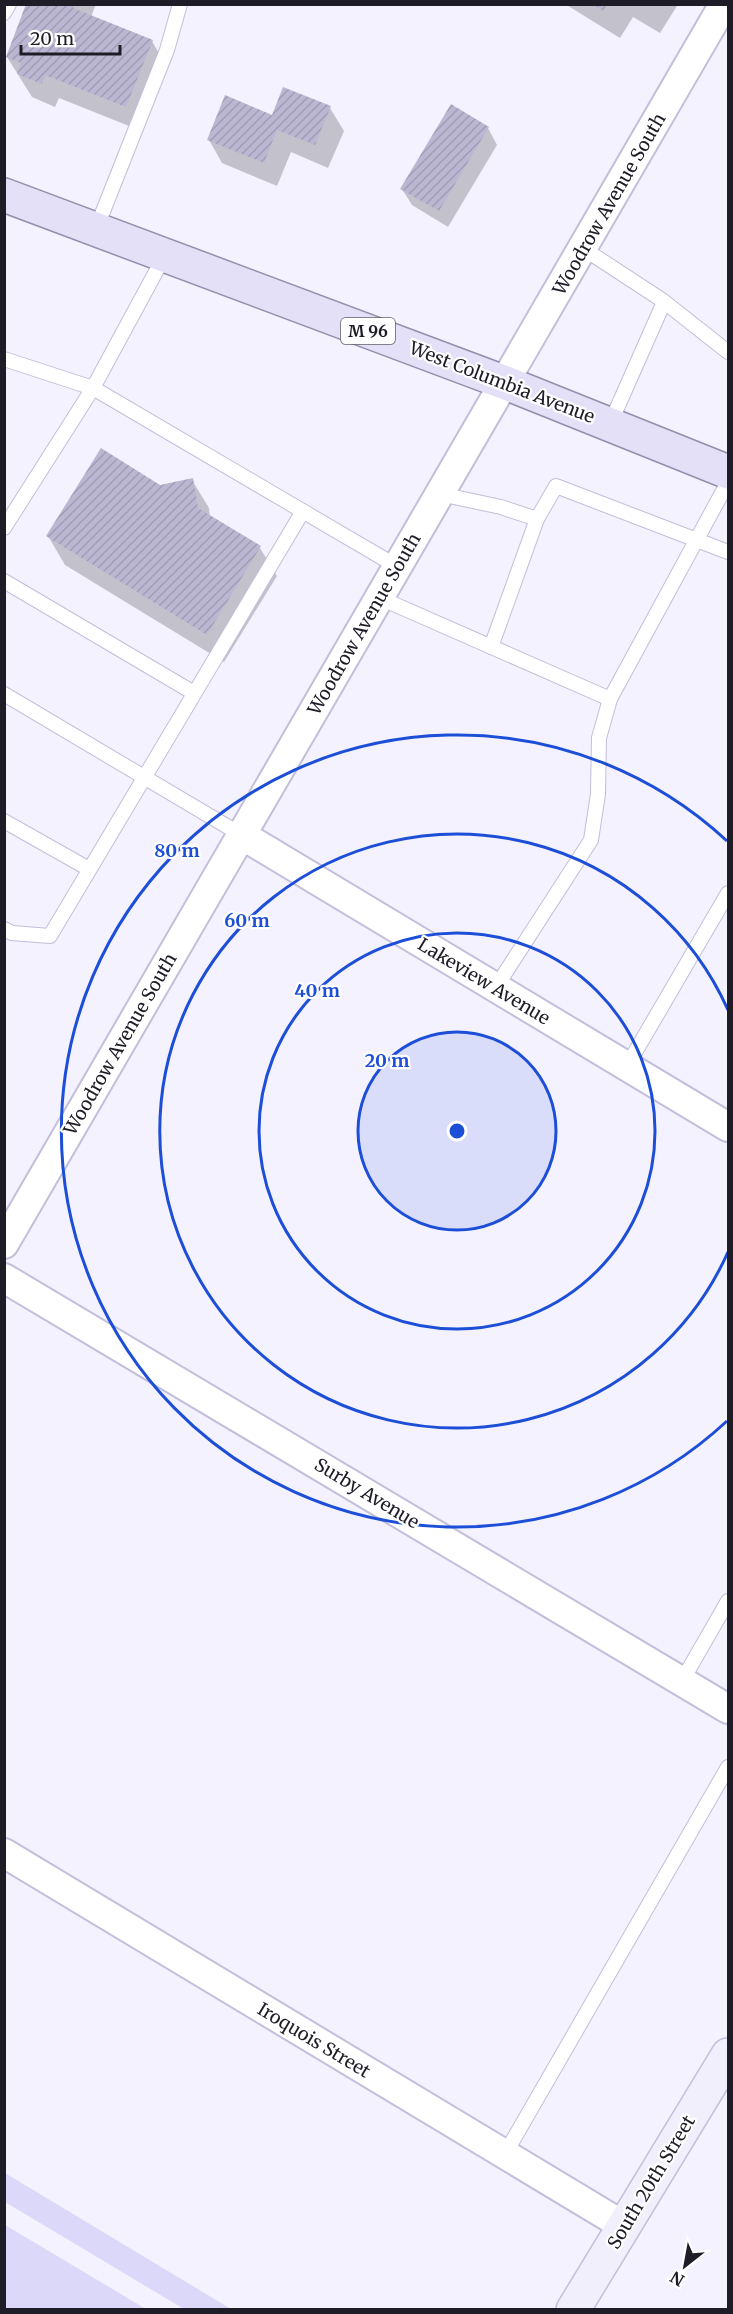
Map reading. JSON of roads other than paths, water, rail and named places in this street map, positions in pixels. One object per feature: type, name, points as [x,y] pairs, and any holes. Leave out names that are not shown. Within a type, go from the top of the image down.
[{"type":"main road","name":"West Columbia Avenue","points":[[4,195],[507,382],[729,472]]},
{"type":"main road","name":"South 20th Street","points":[[573,2310],[729,2055]]},
{"type":"street","name":"Woodrow Avenue South","points":[[4,1244],[240,834],[507,382],[724,4]]},
{"type":"street","name":"Lakeview Avenue","points":[[240,834],[729,1127]]},
{"type":"street","name":"Surby Avenue","points":[[4,1278],[729,1709]]},
{"type":"street","name":"Iroquois Street","points":[[4,1853],[624,2226]]},
{"type":"lane","points":[[4,13],[9,4]]},
{"type":"lane","points":[[96,229],[167,50],[180,4]]},
{"type":"lane","points":[[584,249],[664,302],[729,352]]},
{"type":"lane","points":[[4,528],[93,388],[165,255]]},
{"type":"lane","points":[[610,424],[664,302]]},
{"type":"lane","points":[[4,359],[93,388],[398,567]]},
{"type":"lane","points":[[496,987],[591,840],[598,794],[599,738],[610,699],[729,482]]},
{"type":"lane","points":[[491,647],[537,519],[556,486],[729,552]]},
{"type":"lane","points":[[440,494],[501,507],[537,519]]},
{"type":"lane","points":[[4,929],[12,933],[50,936],[303,511]]},
{"type":"lane","points":[[4,581],[194,693]]},
{"type":"lane","points":[[380,598],[610,699]]},
{"type":"lane","points":[[4,694],[240,834]]},
{"type":"lane","points":[[4,820],[89,869]]},
{"type":"lane","points":[[627,1066],[729,893]]},
{"type":"lane","points":[[682,1681],[729,1601]]},
{"type":"lane","points":[[505,2154],[729,1767]]}]
